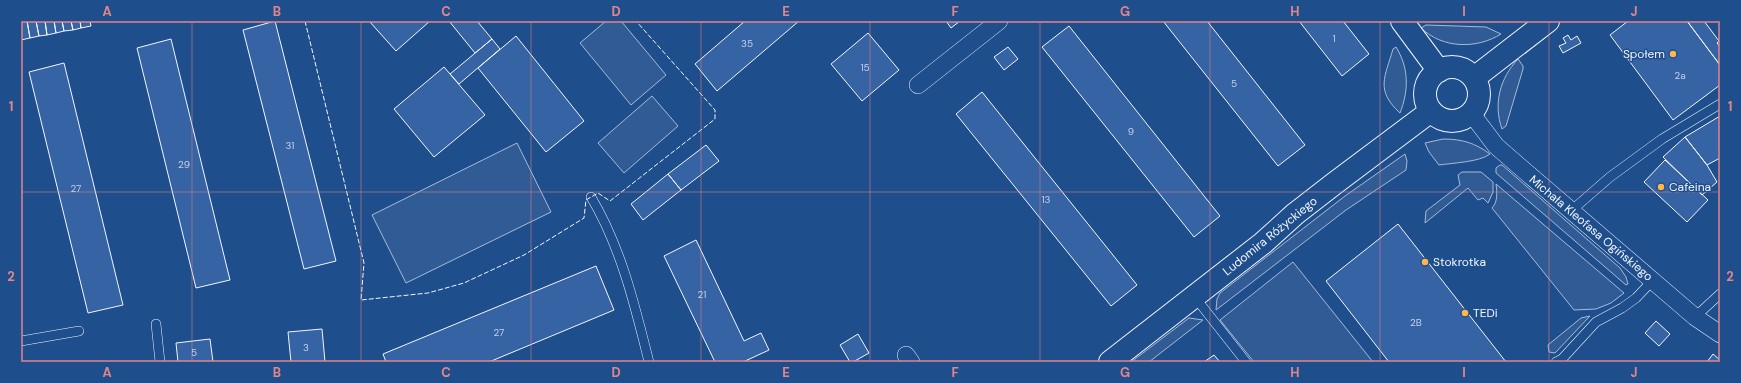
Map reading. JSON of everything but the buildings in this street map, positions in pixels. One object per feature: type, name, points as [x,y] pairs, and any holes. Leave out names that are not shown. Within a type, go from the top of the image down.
[{"type":"street","points":[[918,85],[999,21]]},
{"type":"street","points":[[1402,21],[1439,71]]},
{"type":"street","points":[[1474,78],[1548,21]]},
{"type":"street","points":[[1445,68],[1457,68],[1469,73],[1474,78],[1479,90],[1479,96],[1478,102],[1471,113],[1462,119],[1451,121],[1440,118],[1431,111],[1425,94],[1427,85],[1432,77],[1439,71],[1445,68]]},
{"type":"street","name":"Ludomira Różyckiego","points":[[1110,362],[1262,243],[1295,214],[1431,111]]},
{"type":"street","name":"Michała Kleofasa Ogińskiego","points":[[1471,113],[1496,146],[1695,317],[1720,334]]},
{"type":"lane","points":[[1571,212],[1610,177],[1662,139],[1720,104]]},
{"type":"lane","points":[[591,197],[602,216],[633,296],[648,362]]},
{"type":"lane","points":[[1556,362],[1562,359],[1596,322],[1622,308],[1636,298],[1653,280]]},
{"type":"lane","points":[[1695,317],[1720,294]]},
{"type":"lane","points":[[1194,296],[1246,362]]},
{"type":"lane","points":[[156,324],[160,362]]},
{"type":"lane","points":[[21,341],[79,331]]},
{"type":"shaded area","points":[[606,21],[621,21],[666,75],[631,105],[580,43]]},
{"type":"shaded area","points":[[1426,25],[1486,27],[1501,34],[1492,39],[1471,44],[1450,43],[1439,40],[1421,28]]},
{"type":"shaded area","points":[[1396,47],[1403,63],[1406,79],[1405,96],[1400,113],[1387,97],[1384,83],[1393,49]]},
{"type":"shaded area","points":[[1518,59],[1523,66],[1523,69],[1506,126],[1502,129],[1498,110],[1500,92],[1507,74]]},
{"type":"shaded area","points":[[652,96],[678,126],[624,173],[598,143]]},
{"type":"shaded area","points":[[1443,139],[1468,142],[1490,154],[1480,159],[1439,165],[1429,152],[1425,143]]},
{"type":"shaded area","points":[[517,143],[551,212],[406,283],[372,215]]},
{"type":"shaded area","points":[[1405,154],[1407,161],[1406,170],[1346,210],[1216,310],[1217,299],[1220,293],[1345,196]]},
{"type":"shaded area","points":[[1502,165],[1620,268],[1626,277],[1628,284],[1626,285],[1496,173],[1496,168]]},
{"type":"shaded area","points":[[1462,172],[1481,172],[1493,182],[1493,192],[1488,203],[1483,198],[1478,200],[1468,188],[1425,223],[1426,211],[1460,185],[1458,175]]},
{"type":"shaded area","points":[[1496,184],[1624,293],[1611,303],[1596,309],[1574,310],[1492,208],[1494,206],[1497,194]]},
{"type":"shaded area","points":[[1293,262],[1373,362],[1254,362],[1220,320]]},
{"type":"shaded area","points":[[1590,316],[1555,353],[1549,352],[1548,345],[1581,318]]},
{"type":"shaded area","points":[[1189,318],[1203,320],[1149,362],[1131,362]]},
{"type":"fence","points":[[305,21],[364,263],[361,300],[428,293],[464,283],[524,255],[584,218],[586,200],[598,193],[610,201],[715,119],[715,110],[636,21]]},
{"type":"place","name":"Społem","points":[[1673,54]]},
{"type":"place","name":"Cafeina","points":[[1661,187]]},
{"type":"place","name":"Stokrotka","points":[[1425,262]]},
{"type":"place","name":"TEDi","points":[[1465,313]]}]
